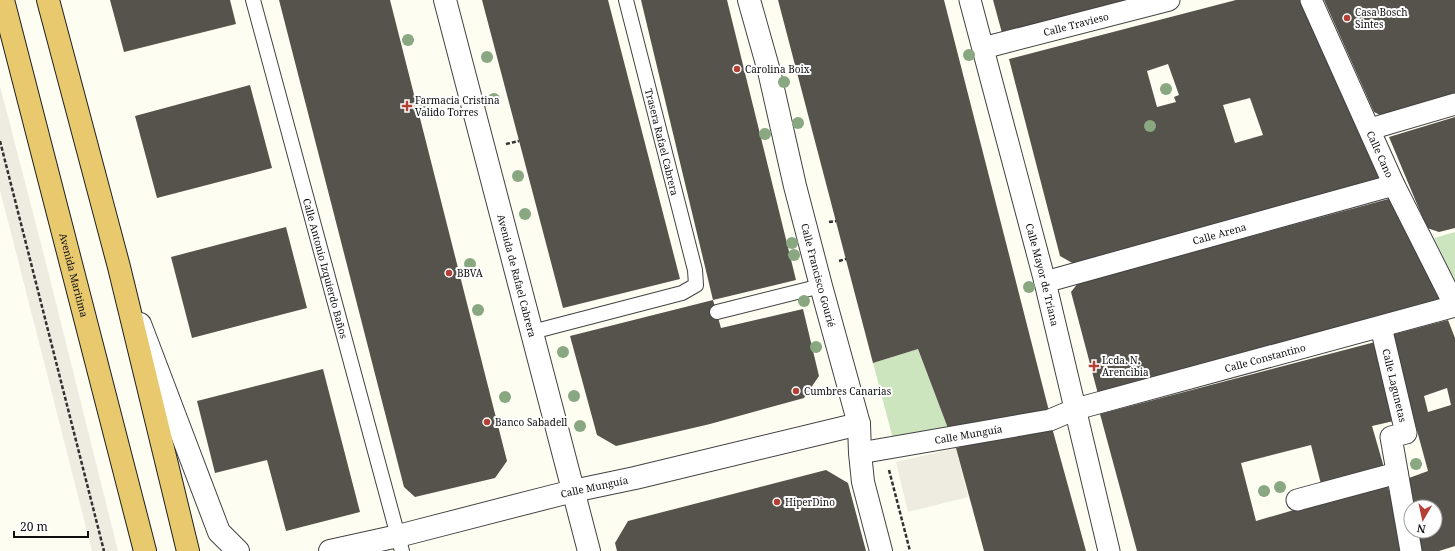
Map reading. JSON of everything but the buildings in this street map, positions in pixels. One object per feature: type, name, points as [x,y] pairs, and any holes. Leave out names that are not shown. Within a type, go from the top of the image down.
[{"type":"highway","name":"Avenida Maritima","points":[[3,0],[145,551]]},
{"type":"highway","points":[[48,0],[119,267],[188,551]]},
{"type":"street","name":"Avenida de Rafael Cabrera","points":[[445,0],[589,551]]},
{"type":"street","name":"Calle Francisco Gourié","points":[[749,0],[769,71],[795,186],[859,424],[860,453],[864,482],[881,551]]},
{"type":"street","name":"Calle Mayor de Triana","points":[[970,0],[1045,282],[1109,551]]},
{"type":"street","name":"Calle Travieso","points":[[983,48],[1169,0]]},
{"type":"street","name":"Calle Cano","points":[[1311,0],[1394,185],[1455,306]]},
{"type":"street","points":[[1370,129],[1455,104]]},
{"type":"street","name":"Calle Arena","points":[[1045,282],[1394,185]]},
{"type":"street","points":[[119,267],[222,542],[238,551]]},
{"type":"street","name":"Calle Constantino","points":[[1076,410],[1455,306]]},
{"type":"street","name":"Calle Lagunetas","points":[[1381,327],[1406,433],[1391,437],[1411,551]]},
{"type":"street","name":"Calle Munguía","points":[[860,453],[1050,420],[1076,410]]},
{"type":"street","name":"Calle Munguía","points":[[330,551],[400,544],[573,491],[635,478],[859,424]]},
{"type":"street","points":[[1297,500],[1397,473]]},
{"type":"lane","name":"Calle Antonio Izquierdo Baños","points":[[253,0],[400,544]]},
{"type":"lane","name":"Trasera Rafael Cabrera","points":[[532,332],[682,293],[696,285],[695,270],[626,0]]},
{"type":"lane","points":[[717,312],[821,286]]},
{"type":"path","points":[[0,142],[104,551]]},
{"type":"path","points":[[889,469],[910,551]]},
{"type":"green space","points":[[1455,232],[1455,282],[1434,238]]},
{"type":"green space","points":[[918,349],[949,431],[893,439],[873,363]]},
{"type":"shaded area","points":[[0,86],[118,551],[92,551],[0,190]]},
{"type":"shaded area","points":[[956,448],[968,497],[908,512],[896,462]]},
{"type":"place","name":"Casa Bosch Sintes","points":[[1347,18]]},
{"type":"place","name":"Carolina Boix","points":[[737,69]]},
{"type":"place","name":"Farmacia Cristina Valido Torres","points":[[407,106]]},
{"type":"place","name":"BBVA","points":[[449,273]]},
{"type":"place","name":"Lcda. N. Arencibia","points":[[1094,366]]},
{"type":"place","name":"Cumbres Canarias","points":[[796,391]]},
{"type":"place","name":"Banco Sabadell","points":[[487,422]]},
{"type":"place","name":"HiperDino","points":[[777,502]]}]
